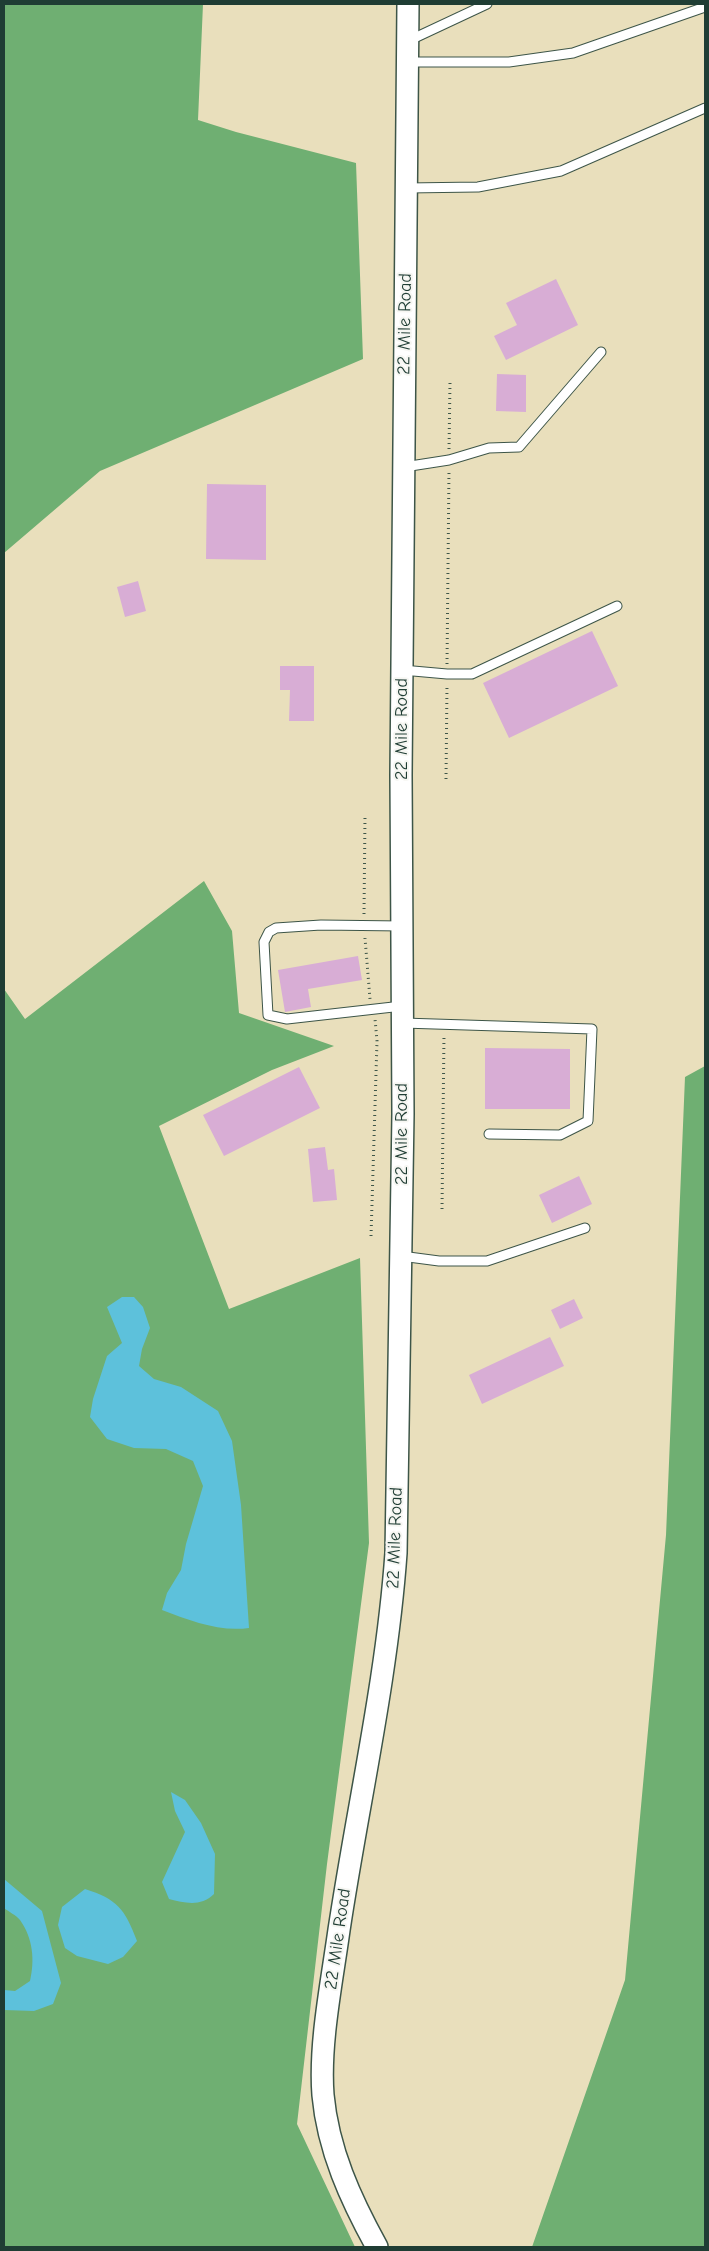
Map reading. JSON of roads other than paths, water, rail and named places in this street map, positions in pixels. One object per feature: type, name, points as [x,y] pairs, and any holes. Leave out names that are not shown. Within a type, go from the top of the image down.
[{"type":"street","name":"22 Mile Road","points":[[377,2247],[360,2216],[337,2162],[323,2095],[330,1990],[392,1618],[396,1543],[401,1256],[402,670],[408,4]]},
{"type":"lane","points":[[408,41],[487,4]]},
{"type":"lane","points":[[408,62],[509,62],[573,53],[705,7]]},
{"type":"lane","points":[[406,188],[478,187],[561,171],[705,108]]},
{"type":"lane","points":[[404,466],[449,460],[488,448],[519,447],[601,352]]},
{"type":"lane","points":[[402,670],[472,674],[617,606]]},
{"type":"lane","points":[[402,926],[276,928],[269,932],[264,942],[268,1015],[287,1019],[372,1010],[444,1025],[592,1030],[588,1121],[560,1135],[489,1134]]},
{"type":"lane","points":[[401,1256],[439,1261],[488,1261],[585,1228]]},
{"type":"water","points":[[122,1297],[134,1297],[143,1307],[150,1328],[142,1349],[139,1366],[154,1379],[181,1387],[218,1411],[232,1441],[241,1505],[249,1628],[216,1627],[194,1622],[162,1610],[167,1593],[181,1570],[186,1544],[203,1486],[193,1461],[166,1449],[134,1448],[107,1439],[90,1417],[93,1399],[107,1356],[122,1343],[107,1307]]},
{"type":"water","points":[[171,1792],[185,1800],[201,1823],[215,1854],[214,1894],[204,1901],[187,1903],[169,1899],[162,1882],[185,1832],[175,1811]]},
{"type":"water","points":[[4,1879],[42,1911],[61,1983],[53,2004],[34,2011],[4,2010],[4,1990],[15,1991],[30,1981],[32,1949],[28,1934],[18,1918],[4,1908]]},
{"type":"water","points":[[85,1889],[112,1901],[124,1913],[137,1941],[123,1957],[108,1964],[77,1956],[65,1948],[58,1925],[62,1907]]}]
